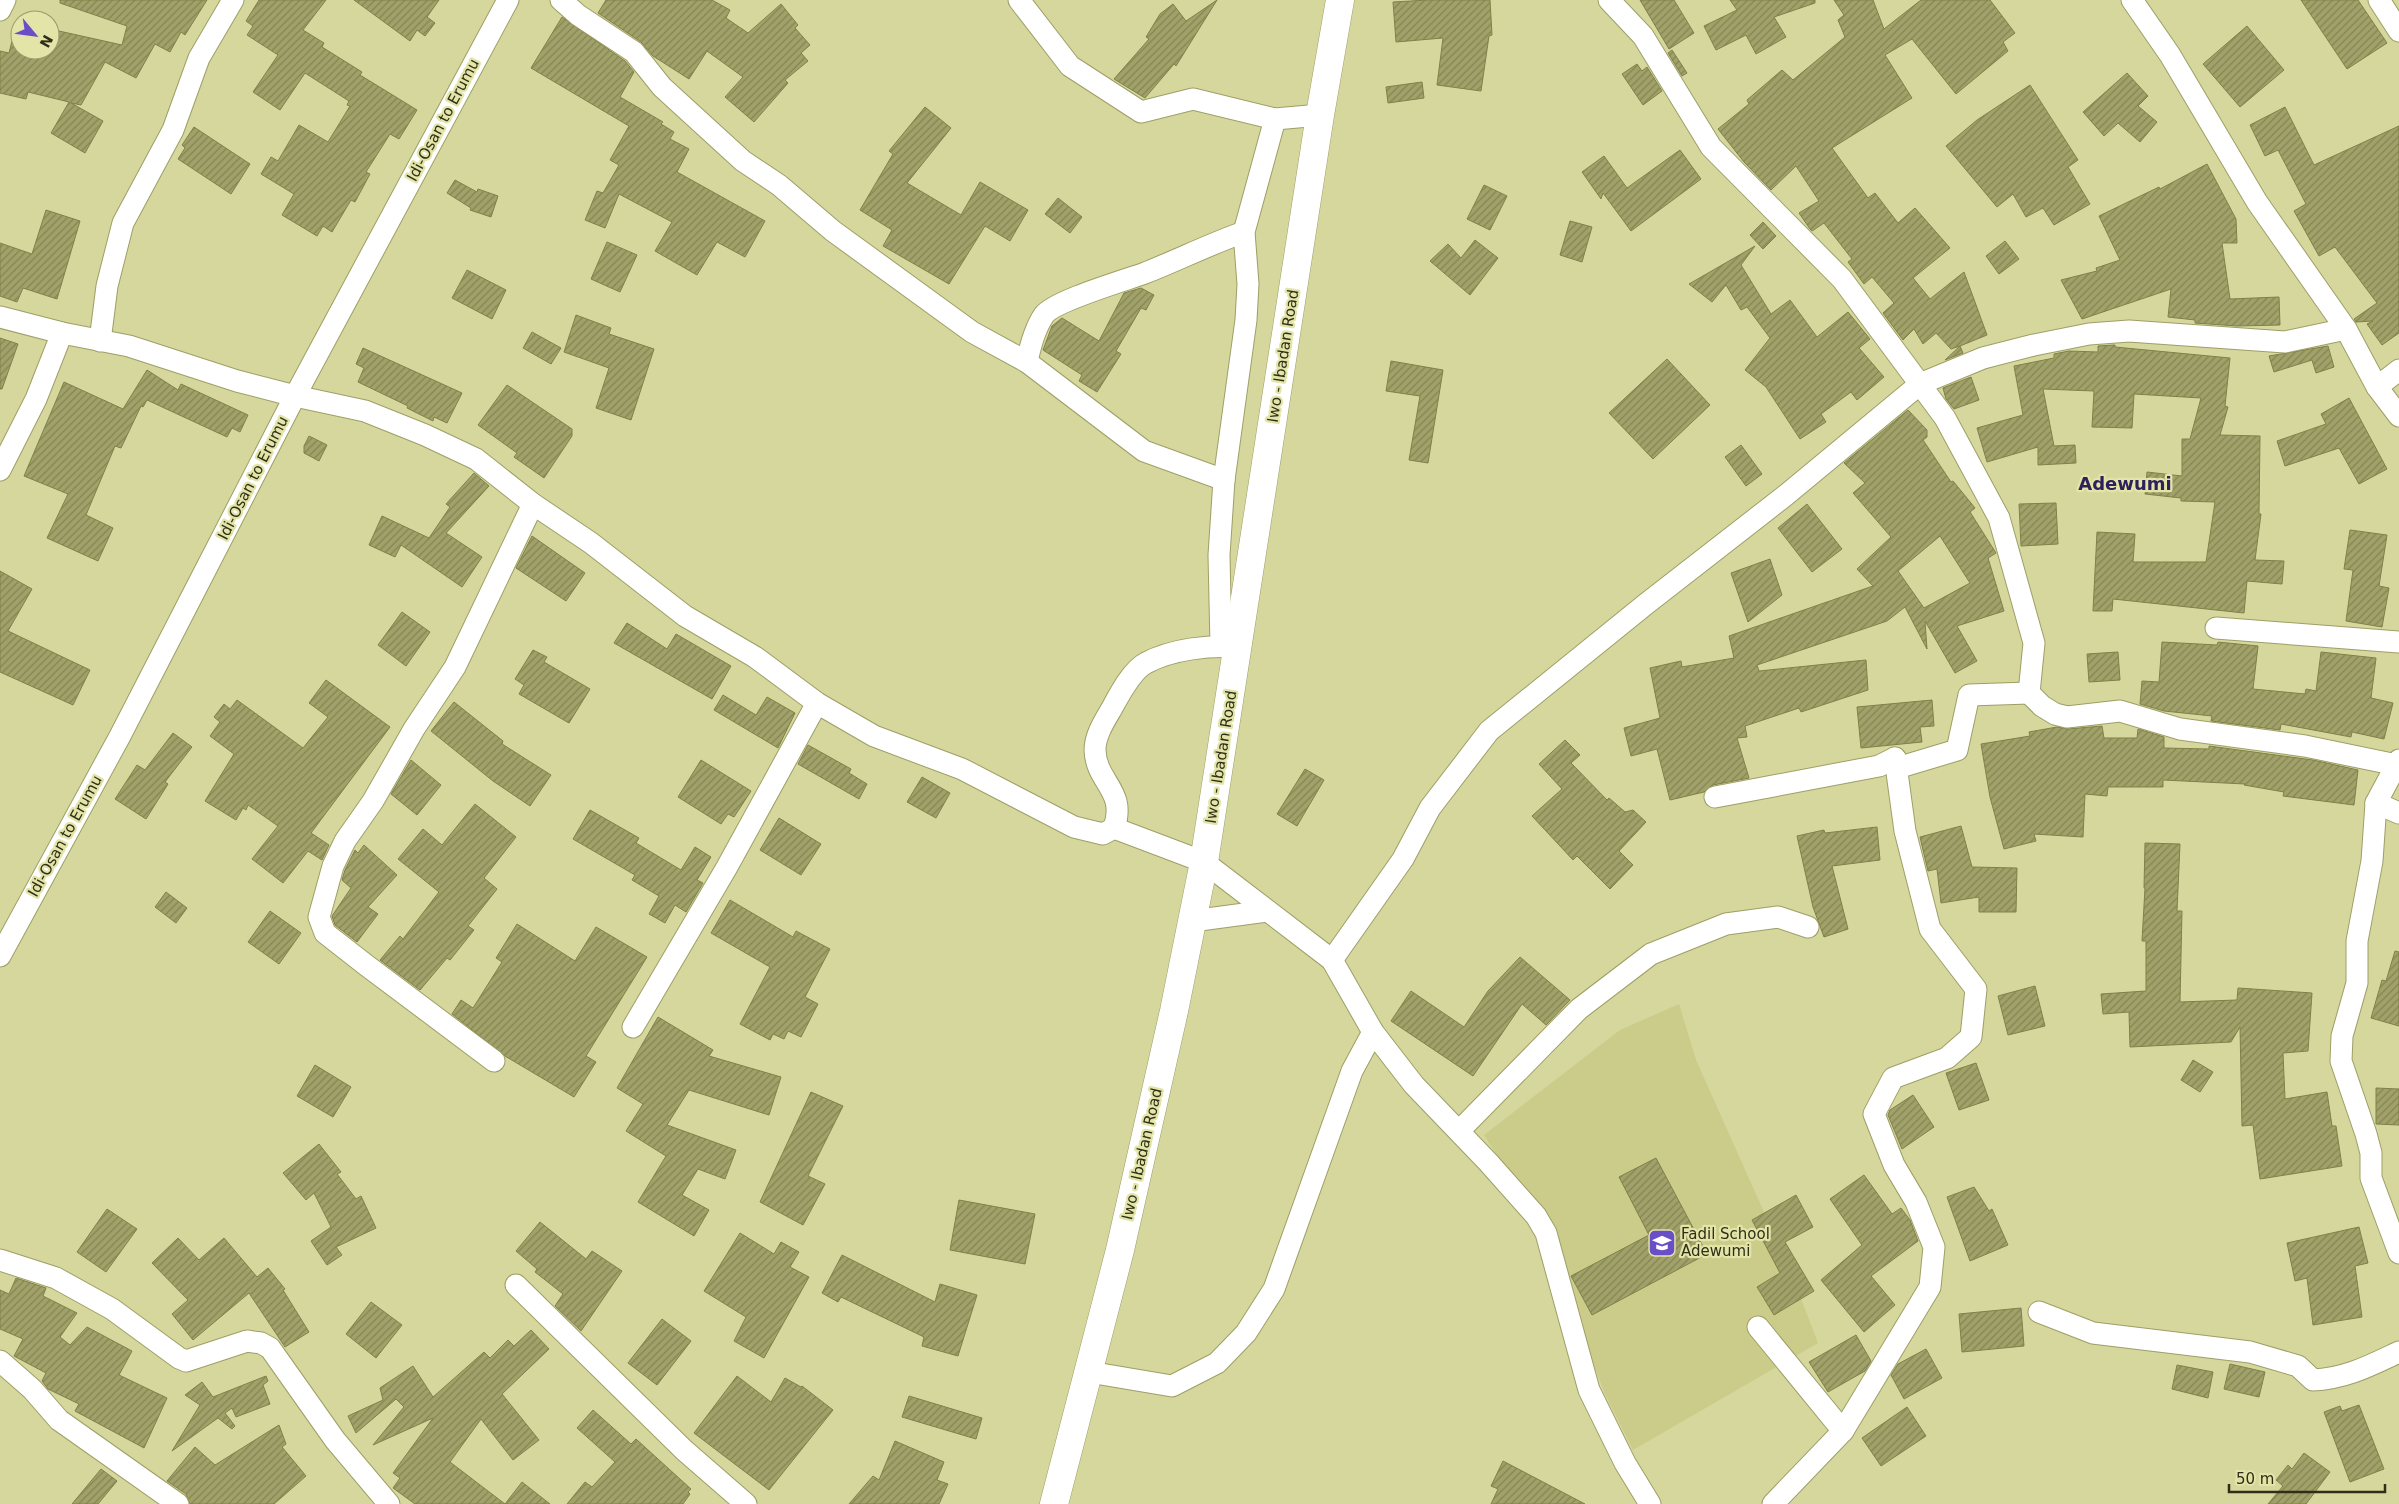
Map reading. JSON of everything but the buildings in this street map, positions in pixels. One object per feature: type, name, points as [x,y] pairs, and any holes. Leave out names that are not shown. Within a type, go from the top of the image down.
[{"type":"main road","name":"Iwo - Ibadan Road","points":[[1054,1504],[1090,1372],[1120,1250],[1204,862],[1230,647],[1340,0]]},
{"type":"street","points":[[0,10],[5,0]]},
{"type":"street","points":[[100,341],[107,286],[122,224],[173,130],[199,58],[233,0]]},
{"type":"street","name":"Idi-Osan to Erumu","points":[[0,956],[120,736],[295,396],[508,0]]},
{"type":"street","points":[[561,0],[578,15],[634,52],[662,87],[743,161],[779,186],[833,231],[972,332],[1027,362],[1144,451],[1224,480]]},
{"type":"street","points":[[1019,0],[1070,66],[1141,112],[1193,99],[1275,119],[1320,115]]},
{"type":"street","points":[[1610,0],[1643,36],[1711,147],[1842,279],[1945,418],[1999,518],[2034,643],[2029,693]]},
{"type":"street","points":[[2132,0],[2170,55],[2257,202],[2346,329],[2377,387],[2399,416]]},
{"type":"street","points":[[2379,0],[2399,31]]},
{"type":"street","points":[[0,317],[62,333],[130,346],[237,381],[295,396],[365,410],[425,435],[476,459],[533,504],[591,543],[686,616],[755,657],[817,703],[874,736],[962,769],[1074,827],[1103,834],[1114,828],[1118,815],[1118,801],[1098,766],[1095,749],[1101,728],[1124,687],[1144,663],[1180,652],[1230,647],[1218,555],[1224,480],[1246,320],[1248,284],[1244,232],[1275,119]]},
{"type":"street","points":[[1027,362],[1030,349],[1045,314],[1074,298],[1146,272],[1204,246],[1244,232]]},
{"type":"street","points":[[1332,960],[1403,859],[1430,808],[1488,731],[1786,495],[1920,384],[1983,358],[2034,344],[2089,334],[2129,331],[2285,342],[2346,329]]},
{"type":"street","points":[[0,470],[36,399],[62,333]]},
{"type":"street","points":[[2377,387],[2399,370]]},
{"type":"street","points":[[494,1061],[359,960],[325,932],[319,918],[333,866],[345,841],[372,801],[414,729],[454,667],[533,504]]},
{"type":"street","points":[[2216,628],[2399,642]]},
{"type":"street","points":[[1895,758],[1897,768],[1958,750],[1969,695],[2029,693],[2042,706],[2055,714],[2067,717],[2120,710],[2150,722],[2180,729],[2305,746],[2398,762],[2376,803],[2372,861],[2357,941],[2357,983],[2342,1036],[2341,1061],[2371,1153],[2371,1178],[2399,1253]]},
{"type":"street","points":[[633,1027],[727,868],[817,703]]},
{"type":"street","points":[[1715,797],[1879,766],[1895,758]]},
{"type":"street","points":[[1773,1504],[1843,1431],[1930,1287],[1934,1248],[1916,1202],[1894,1165],[1874,1114],[1893,1078],[1947,1058],[1971,1037],[1976,989],[1930,929],[1905,832],[1895,758]]},
{"type":"street","points":[[2376,803],[2399,813]]},
{"type":"street","points":[[1114,828],[1204,862],[1332,960],[1373,1032],[1414,1085],[1459,1131],[1536,1216],[1546,1233],[1589,1390],[1625,1463],[1650,1504]]},
{"type":"street","points":[[1192,921],[1267,911]]},
{"type":"street","points":[[1459,1131],[1579,1009],[1651,954],[1726,924],[1778,917],[1808,927]]},
{"type":"street","points":[[1090,1372],[1172,1386],[1217,1363],[1246,1333],[1274,1290],[1352,1071],[1373,1032]]},
{"type":"street","points":[[0,1260],[64,1283],[112,1310],[179,1358],[186,1360],[247,1341],[261,1343],[270,1348],[334,1440],[389,1504]]},
{"type":"street","points":[[516,1285],[684,1450],[746,1504]]},
{"type":"street","points":[[2039,1312],[2093,1333],[2250,1352],[2298,1366],[2313,1380],[2333,1380],[2366,1368],[2399,1352]]},
{"type":"street","points":[[1758,1327],[1843,1431]]},
{"type":"street","points":[[0,1361],[32,1389],[59,1420],[173,1502]]},
{"type":"shaded area","name":"Fadil School Adewumi","points":[[1679,1004],[1696,1060],[1790,1270],[1818,1343],[1633,1450],[1605,1394],[1536,1216],[1484,1135],[1620,1030]]},
{"type":"place","name":"Fadil School Adewumi","points":[[1662,1243]]},
{"type":"district","name":"Adewumi","points":[[2125,484]]}]
